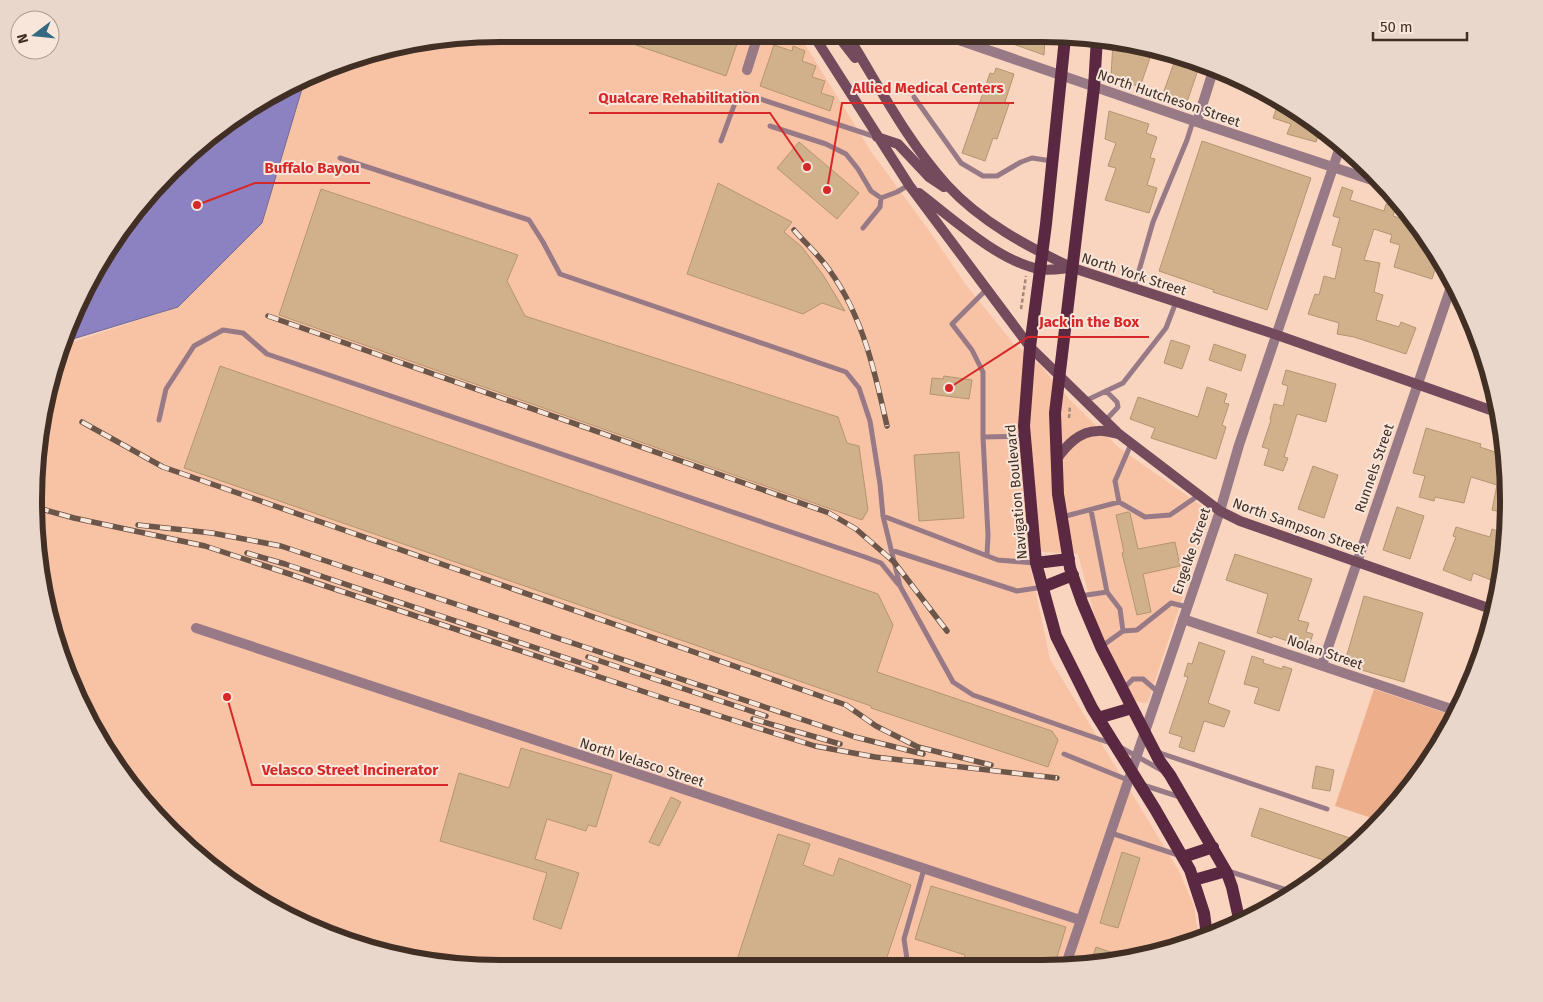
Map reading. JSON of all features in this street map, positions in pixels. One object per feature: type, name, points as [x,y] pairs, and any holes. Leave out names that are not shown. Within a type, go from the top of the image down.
[{"type":"main road","points":[[818,43],[909,185],[1030,347]]},
{"type":"main road","points":[[844,43],[876,81]]},
{"type":"main road","name":"North York Street","points":[[852,43],[919,151],[948,186],[987,220],[1042,254],[1073,268],[1491,409]]},
{"type":"main road","name":"Navigation Boulevard","points":[[1065,43],[1030,347],[1024,426],[1036,563],[1056,636],[1098,718],[1133,778],[1183,856],[1194,880],[1204,914],[1206,929]]},
{"type":"main road","points":[[1097,45],[1094,87],[1055,413],[1058,494],[1073,575],[1101,647],[1155,752],[1226,870],[1238,915]]},
{"type":"main road","points":[[877,137],[898,144],[929,177],[964,200]]},
{"type":"main road","points":[[909,185],[964,229],[988,245],[1021,262],[1040,269],[1073,268]]},
{"type":"main road","name":"North Sampson Street","points":[[1030,347],[1119,434],[1220,511],[1240,521],[1488,608]]},
{"type":"main road","points":[[1056,460],[1071,442],[1082,435],[1098,431],[1119,434]]},
{"type":"main road","points":[[1036,563],[1069,559]]},
{"type":"main road","points":[[1043,587],[1073,575]]},
{"type":"main road","points":[[1098,718],[1132,708]]},
{"type":"main road","points":[[1183,856],[1213,847]]},
{"type":"main road","points":[[1194,880],[1226,870]]},
{"type":"street","points":[[747,70],[756,43]]},
{"type":"street","name":"North Hutcheson Street","points":[[967,43],[1367,178]]},
{"type":"street","points":[[1195,121],[1212,75]]},
{"type":"street","name":"Engelke Street","points":[[1068,959],[1110,833],[1133,778],[1136,756],[1220,511],[1239,445],[1338,151]]},
{"type":"street","name":"Runnels Street","points":[[1322,665],[1449,290]]},
{"type":"street","name":"Nolan Street","points":[[1183,619],[1450,709]]},
{"type":"street","name":"North Velasco Street","points":[[196,628],[1080,920]]},
{"type":"lane","points":[[721,141],[739,92],[877,137]]},
{"type":"lane","points":[[914,97],[961,163],[983,176],[997,176],[1032,158],[1052,162]]},
{"type":"lane","points":[[1134,288],[1153,222],[1195,121]]},
{"type":"lane","points":[[770,126],[826,144],[846,154],[858,169],[871,191],[881,198]]},
{"type":"lane","points":[[340,158],[529,220],[560,274],[846,372],[859,388],[870,421],[883,516],[900,586]]},
{"type":"lane","points":[[881,198],[909,185]]},
{"type":"lane","points":[[863,228],[880,207],[881,198]]},
{"type":"lane","points":[[986,555],[988,535],[983,437],[983,372],[972,350],[952,324],[987,289]]},
{"type":"lane","points":[[1084,401],[1123,383],[1166,328],[1176,302]]},
{"type":"lane","points":[[159,420],[166,389],[194,346],[223,330],[243,333],[267,354],[882,563],[900,586],[953,682],[973,696],[1114,744],[1170,775]]},
{"type":"lane","points":[[1104,421],[1118,407],[1117,402],[1106,391]]},
{"type":"lane","points":[[983,437],[1024,436]]},
{"type":"lane","points":[[1119,502],[1115,481],[1131,444]]},
{"type":"lane","points":[[1062,518],[1119,502],[1145,517],[1170,515],[1199,495]]},
{"type":"lane","points":[[1091,510],[1107,592],[1120,609],[1123,631]]},
{"type":"lane","points":[[883,516],[998,560],[1036,563]]},
{"type":"lane","points":[[891,550],[1017,591],[1043,587]]},
{"type":"lane","points":[[1080,596],[1107,592]]},
{"type":"lane","points":[[1101,647],[1123,631],[1137,630],[1172,603],[1187,607]]},
{"type":"lane","points":[[1123,689],[1133,679],[1143,679],[1158,692]]},
{"type":"lane","points":[[1155,752],[1328,809]]},
{"type":"lane","points":[[1064,754],[1184,798]]},
{"type":"lane","points":[[1110,833],[1183,856]]},
{"type":"lane","points":[[907,959],[904,939],[924,869]]},
{"type":"lane","points":[[1226,870],[1285,889]]},
{"type":"path","points":[[1021,309],[1024,280],[1027,273]]},
{"type":"shaded area","points":[[471,43],[804,43],[870,150],[966,285],[1014,344],[1040,365],[1069,399],[1118,447],[1206,509],[1208,521],[1148,702],[1142,703],[1134,700],[1115,664],[1096,621],[1078,554],[1027,551],[1050,659],[1179,871],[1194,906],[1198,932],[1161,944],[1131,951],[1072,959],[471,959],[441,956],[382,944],[326,925],[272,898],[222,865],[177,825],[137,780],[104,730],[77,676],[58,620],[46,561],[42,501],[43,471],[51,412],[58,382],[71,343],[178,307],[262,223],[302,88],[354,67],[412,51]]},
{"type":"shaded area","points":[[302,88],[262,223],[178,307],[72,339],[90,298],[104,272],[137,222],[156,199],[199,156],[222,137],[272,104]]},
{"type":"shaded area","points":[[1374,689],[1448,714],[1423,756],[1406,780],[1372,818],[1335,806]]},
{"type":"building","points":[[630,43],[737,43],[726,76]]},
{"type":"building","points":[[1010,43],[1045,43],[1044,55]]},
{"type":"building","points":[[774,45],[792,51],[793,46],[805,51],[802,61],[816,66],[812,77],[825,81],[821,93],[834,97],[830,111],[760,86]]},
{"type":"building","points":[[1113,48],[1151,56],[1140,87],[1111,77]]},
{"type":"building","points":[[1174,62],[1198,70],[1187,102],[1163,94]]},
{"type":"building","points":[[996,68],[1014,74],[1005,102],[1009,104],[997,139],[993,138],[985,161],[962,153],[990,73],[994,74]]},
{"type":"building","points":[[1277,108],[1318,135],[1316,142],[1287,134],[1291,124],[1273,118]]},
{"type":"building","points":[[1109,111],[1149,124],[1146,133],[1157,137],[1150,158],[1155,159],[1147,185],[1157,188],[1149,213],[1105,200],[1116,168],[1108,166],[1116,143],[1105,139]]},
{"type":"building","points":[[1202,141],[1311,178],[1267,310],[1159,271]]},
{"type":"building","points":[[799,142],[859,193],[837,219],[777,168]]},
{"type":"building","points":[[718,183],[792,222],[784,232],[802,247],[823,275],[845,311],[822,303],[803,314],[687,274]]},
{"type":"building","points":[[1342,187],[1353,191],[1350,200],[1384,211],[1386,204],[1393,206],[1395,209],[1393,216],[1404,219],[1436,267],[1432,279],[1394,267],[1400,245],[1390,242],[1392,235],[1374,229],[1364,260],[1380,263],[1374,292],[1383,295],[1376,320],[1399,327],[1401,322],[1416,328],[1406,354],[1354,337],[1337,334],[1339,323],[1308,314],[1315,294],[1319,295],[1324,276],[1335,279],[1342,248],[1332,245],[1340,218],[1333,216]]},
{"type":"building","points":[[321,189],[518,255],[507,281],[525,316],[838,417],[847,443],[859,446],[868,510],[862,520],[279,315]]},
{"type":"building","points":[[1171,340],[1190,346],[1182,369],[1164,363]]},
{"type":"building","points":[[1214,344],[1246,355],[1241,371],[1209,360]]},
{"type":"building","points":[[220,366],[878,594],[893,625],[877,672],[1052,731],[1058,740],[1048,767],[871,708],[871,706],[184,468]]},
{"type":"building","points":[[1286,370],[1336,384],[1326,422],[1297,414],[1284,457],[1288,458],[1283,471],[1264,465],[1269,449],[1262,447],[1274,404],[1283,406],[1288,386],[1282,384]]},
{"type":"building","points":[[944,376],[972,380],[969,399],[930,394],[932,378],[943,379]]},
{"type":"building","points":[[1207,387],[1227,394],[1224,403],[1229,404],[1222,425],[1226,427],[1216,459],[1151,438],[1155,428],[1130,419],[1138,397],[1198,417]]},
{"type":"building","points":[[1426,428],[1481,444],[1480,447],[1498,453],[1500,512],[1492,510],[1497,485],[1471,477],[1464,503],[1435,497],[1434,501],[1419,497],[1425,476],[1413,473]]},
{"type":"building","points":[[959,452],[964,518],[919,521],[914,455]]},
{"type":"building","points":[[1313,466],[1338,475],[1324,518],[1298,509]]},
{"type":"building","points":[[1397,507],[1424,516],[1410,559],[1383,550]]},
{"type":"building","points":[[1130,513],[1138,549],[1175,542],[1180,566],[1143,574],[1151,612],[1137,615],[1122,553],[1124,552],[1116,515]]},
{"type":"building","points":[[1456,527],[1490,537],[1492,529],[1500,532],[1494,581],[1473,573],[1471,581],[1443,570],[1456,537],[1453,536]]},
{"type":"building","points":[[1235,554],[1312,579],[1298,620],[1309,623],[1306,632],[1313,634],[1308,648],[1273,636],[1272,638],[1257,633],[1268,594],[1226,580]]},
{"type":"building","points":[[1364,596],[1423,613],[1404,682],[1344,665]]},
{"type":"building","points":[[1199,642],[1225,651],[1208,703],[1230,711],[1224,727],[1204,721],[1194,752],[1179,747],[1182,737],[1169,733],[1188,677],[1184,676],[1188,663],[1192,664]]},
{"type":"building","points":[[1252,656],[1264,660],[1263,663],[1282,669],[1283,666],[1292,669],[1279,711],[1254,703],[1259,688],[1244,684]]},
{"type":"building","points":[[521,748],[612,775],[596,827],[588,825],[586,831],[547,819],[535,859],[579,873],[561,929],[533,919],[547,873],[440,841],[459,773],[509,788]]},
{"type":"building","points":[[1316,766],[1334,770],[1330,791],[1312,788]]},
{"type":"building","points":[[671,797],[681,802],[659,846],[649,842]]},
{"type":"building","points":[[1260,808],[1352,839],[1326,861],[1251,836]]},
{"type":"building","points":[[778,834],[810,844],[803,865],[833,876],[839,858],[911,885],[886,959],[737,959]]},
{"type":"building","points":[[1122,852],[1140,858],[1118,928],[1100,923]]},
{"type":"building","points":[[931,886],[1066,927],[1056,959],[964,959],[965,955],[915,939]]},
{"type":"building","points":[[1096,947],[1115,954],[1102,956],[1092,957]]},
{"type":"railway","points":[[794,230],[826,266],[851,307],[872,365],[887,426]]},
{"type":"railway","points":[[268,316],[829,513],[856,529],[894,562],[947,631]]},
{"type":"railway","points":[[82,422],[163,467],[846,705],[876,726],[918,747],[991,765]]},
{"type":"railway","points":[[42,509],[74,518],[205,546],[669,700],[815,746],[875,757],[1057,778]]},
{"type":"railway","points":[[138,525],[212,533],[281,546],[855,737],[923,754]]},
{"type":"railway","points":[[247,553],[596,668]]},
{"type":"railway","points":[[588,657],[766,716]]},
{"type":"railway","points":[[753,719],[840,744]]},
{"type":"place","name":"Qualcare Rehabilitation","points":[[807,167]]},
{"type":"place","name":"Allied Medical Centers","points":[[827,190]]},
{"type":"place","name":"Buffalo Bayou","points":[[197,205]]},
{"type":"place","name":"Jack in the Box","points":[[949,388]]},
{"type":"place","name":"Velasco Street Incinerator","points":[[227,697]]}]
